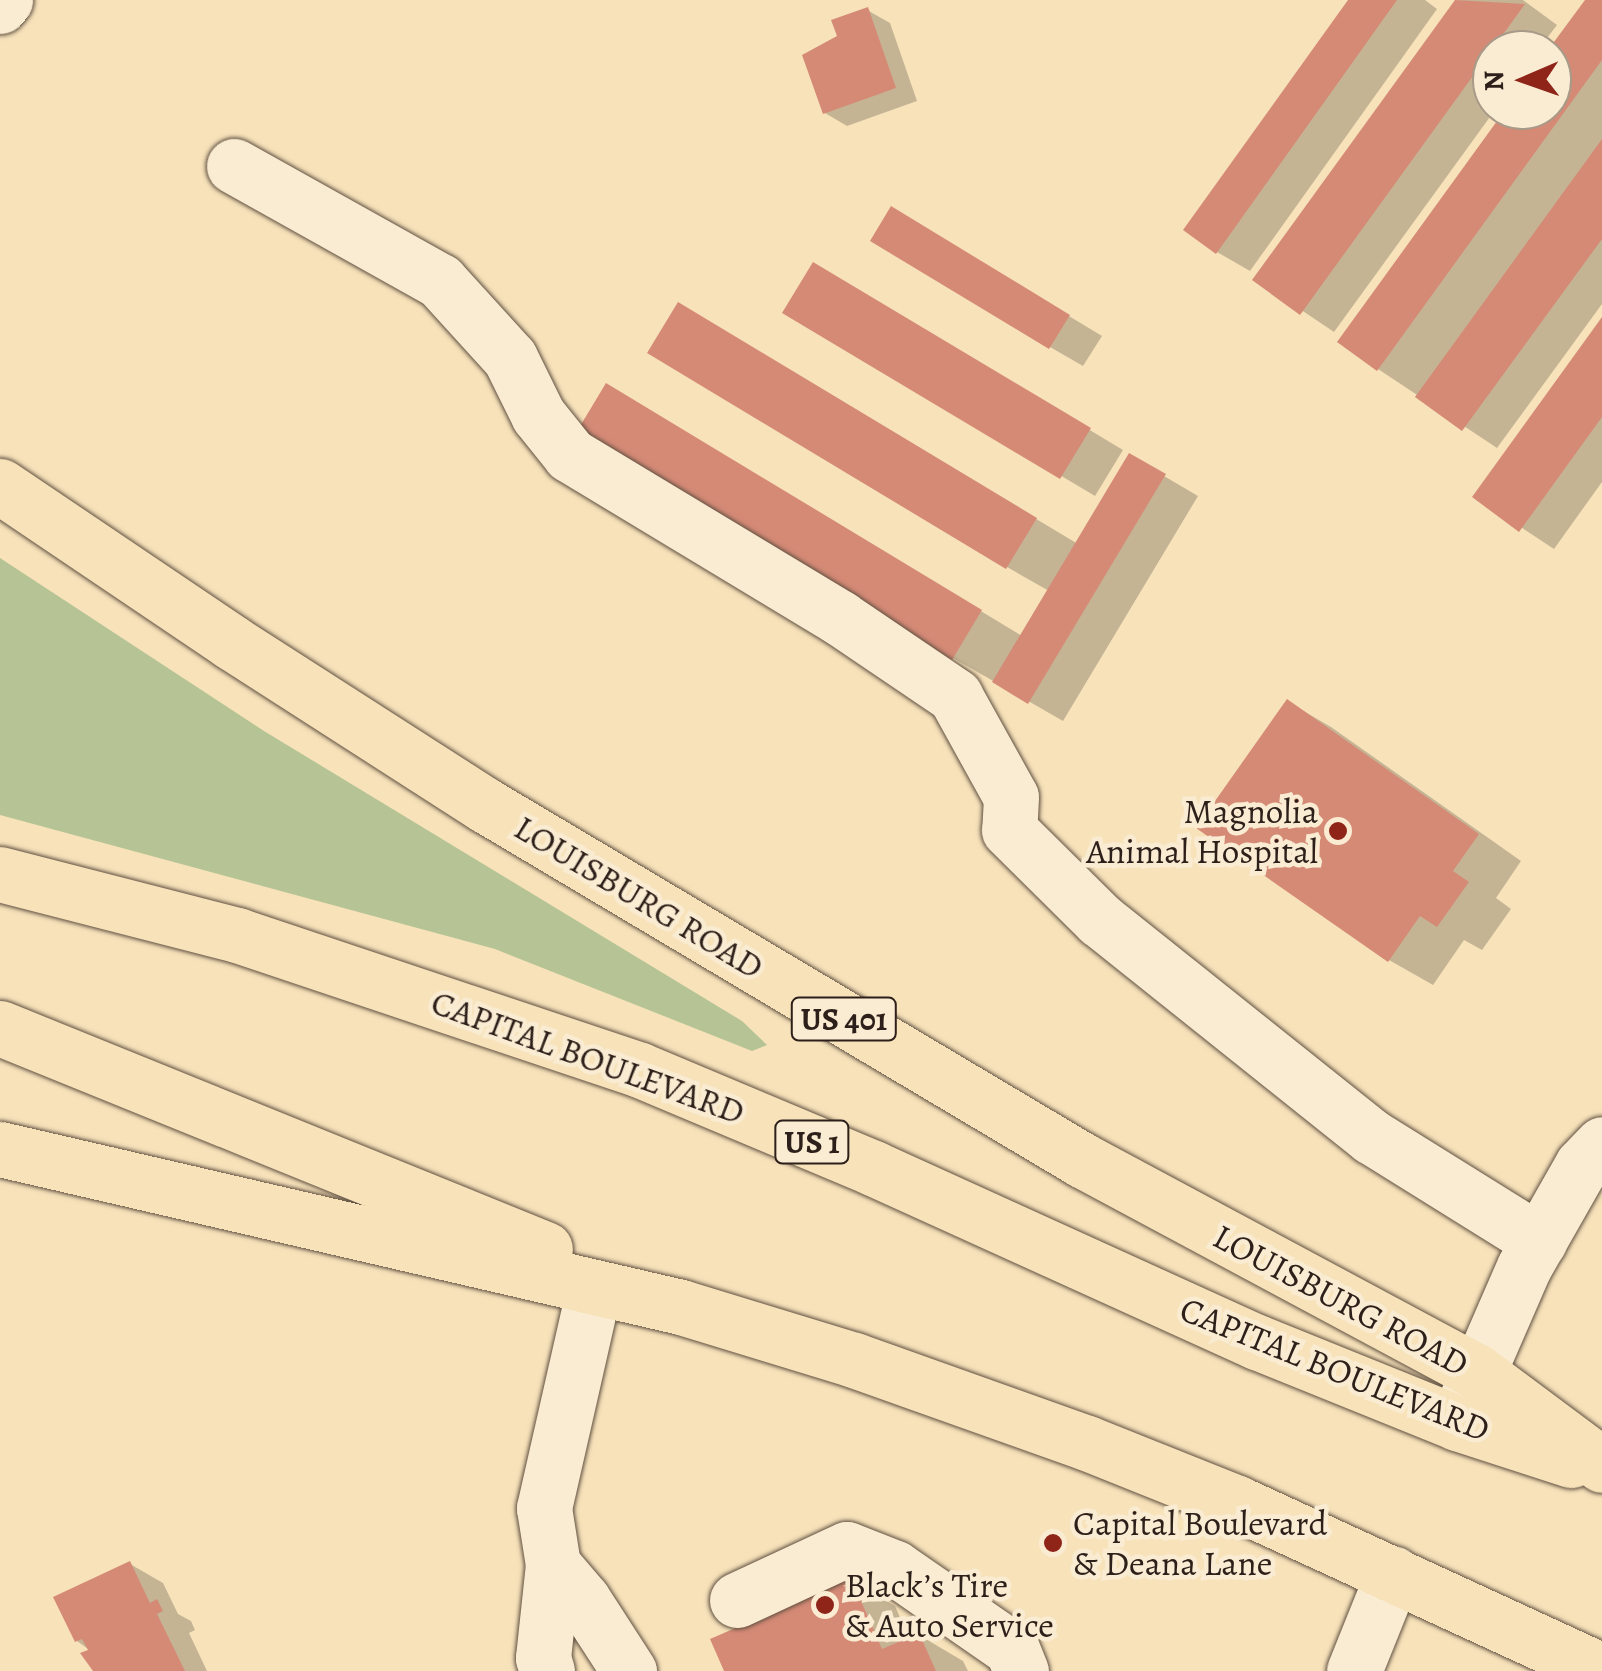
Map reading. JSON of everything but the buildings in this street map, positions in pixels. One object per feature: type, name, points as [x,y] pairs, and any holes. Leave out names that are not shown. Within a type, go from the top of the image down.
[{"type":"highway","name":"LOUISBURG ROAD","points":[[0,486],[422,764],[711,941],[1082,1160],[1476,1371],[1602,1468]]},
{"type":"highway","name":"CAPITAL BOULEVARD","points":[[0,874],[237,935],[640,1070],[873,1168],[1257,1342],[1457,1423],[1602,1468]]},
{"type":"highway","points":[[0,1028],[428,1199],[681,1308]]},
{"type":"highway","points":[[0,1149],[681,1308],[854,1360],[1088,1443],[1237,1502],[1602,1671]]},
{"type":"street","points":[[0,6],[5,0]]},
{"type":"street","points":[[234,166],[440,280],[510,358],[538,415],[570,455],[840,618],[955,696],[1010,797],[1009,830],[1100,920],[1372,1136],[1539,1241]]},
{"type":"street","points":[[1457,1423],[1476,1371],[1539,1241],[1582,1166],[1602,1144]]},
{"type":"street","points":[[547,1671],[543,1658],[553,1565],[544,1508],[594,1288]]},
{"type":"street","points":[[738,1600],[847,1549],[895,1568],[997,1638],[1012,1649],[1021,1671]]},
{"type":"street","points":[[553,1565],[583,1600],[629,1671]]},
{"type":"street","points":[[1354,1671],[1393,1574]]},
{"type":"green space","points":[[0,558],[264,731],[742,1021],[767,1045],[752,1051],[495,949],[0,815]]},
{"type":"place","name":"Magnolia Animal Hospital","points":[[1338,831]]},
{"type":"place","name":"Capital Boulevard & Deana Lane","points":[[1053,1543]]},
{"type":"place","name":"Black’s Tire & Auto Service","points":[[825,1605]]}]
